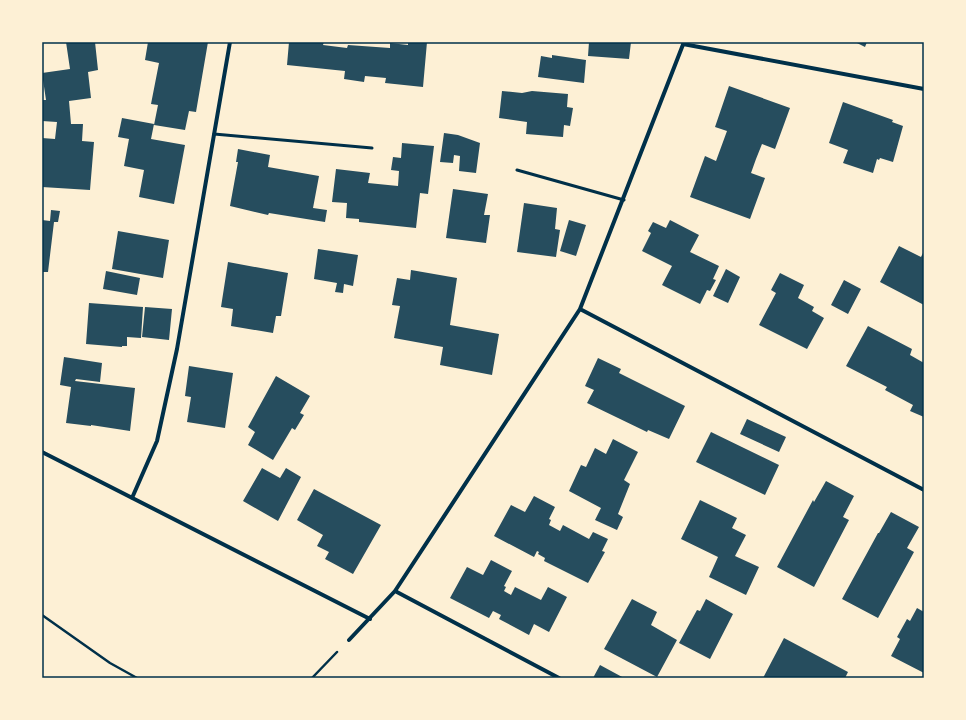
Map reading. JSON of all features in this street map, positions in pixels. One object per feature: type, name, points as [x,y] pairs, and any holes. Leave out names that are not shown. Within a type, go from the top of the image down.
[{"type":"street","points":[[132,498],[157,441],[177,348],[230,42]]},
{"type":"street","points":[[348,640],[370,619],[395,591],[580,309],[624,200],[683,43],[924,89]]},
{"type":"street","points":[[580,309],[924,490]]},
{"type":"street","points":[[42,452],[370,619]]},
{"type":"street","points":[[395,591],[559,678]]},
{"type":"lane","points":[[214,134],[372,148]]},
{"type":"lane","points":[[517,170],[591,192],[624,200]]},
{"type":"path","points":[[42,615],[110,662],[137,678]]},
{"type":"path","points":[[312,678],[348,640]]},
{"type":"building","points":[[66,42],[95,42],[98,70],[88,72],[91,98],[69,101],[71,124],[83,124],[82,141],[94,142],[90,190],[42,187],[42,138],[55,139],[57,122],[42,121],[42,100],[46,100],[42,73],[70,69]]},
{"type":"building","points":[[148,42],[208,42],[196,112],[189,111],[185,130],[154,125],[158,105],[151,104],[159,63],[145,60]]},
{"type":"building","points":[[289,42],[324,42],[323,45],[347,48],[348,45],[390,48],[390,43],[408,45],[408,42],[427,42],[423,87],[385,83],[386,78],[365,76],[364,82],[344,79],[345,71],[287,65]]},
{"type":"building","points":[[589,42],[631,42],[629,59],[588,56]]},
{"type":"building","points":[[855,42],[867,42],[865,47]]},
{"type":"building","points":[[552,55],[586,60],[584,83],[538,77],[541,56],[552,58]]},
{"type":"building","points":[[729,86],[790,108],[775,149],[762,144],[756,159],[751,173],[765,178],[750,219],[690,197],[705,156],[716,161],[727,131],[715,127]]},
{"type":"building","points":[[502,91],[522,93],[532,91],[568,94],[567,107],[573,108],[570,126],[564,125],[563,137],[526,134],[527,122],[499,118]]},
{"type":"building","points":[[843,102],[893,120],[892,122],[903,126],[893,162],[880,158],[879,160],[877,159],[873,173],[843,163],[848,150],[829,143]]},
{"type":"building","points":[[122,118],[154,124],[151,139],[185,145],[174,204],[139,197],[144,170],[124,166],[129,139],[118,137]]},
{"type":"building","points":[[444,133],[458,135],[480,143],[476,173],[459,171],[460,156],[454,155],[453,163],[440,162]]},
{"type":"building","points":[[402,143],[434,146],[428,194],[420,193],[416,228],[359,222],[359,219],[346,218],[347,203],[332,202],[336,169],[370,173],[368,183],[398,186],[399,171],[391,170],[393,157],[401,158]]},
{"type":"building","points":[[238,149],[270,155],[268,167],[319,176],[313,208],[327,210],[325,222],[269,213],[268,215],[230,206],[238,162],[236,162]]},
{"type":"building","points":[[453,189],[488,194],[484,215],[490,215],[486,243],[446,238]]},
{"type":"building","points":[[524,203],[557,208],[555,229],[560,230],[556,257],[517,252]]},
{"type":"building","points":[[51,210],[60,211],[58,222],[54,222],[48,272],[42,272],[42,220],[50,221]]},
{"type":"building","points":[[569,220],[586,225],[576,256],[560,251]]},
{"type":"building","points":[[670,220],[699,235],[690,252],[719,266],[713,279],[716,280],[710,291],[707,290],[700,304],[662,285],[672,266],[642,251],[651,233],[648,231],[653,222],[666,228]]},
{"type":"building","points":[[118,231],[169,240],[163,278],[112,269]]},
{"type":"building","points":[[899,246],[921,257],[924,251],[924,305],[880,282]]},
{"type":"building","points":[[318,249],[358,255],[353,286],[344,284],[343,293],[335,292],[337,283],[314,279]]},
{"type":"building","points":[[228,262],[288,273],[281,316],[276,316],[273,333],[231,326],[233,309],[221,307]]},
{"type":"building","points":[[726,269],[740,277],[728,303],[713,296]]},
{"type":"building","points":[[411,270],[457,278],[450,325],[499,334],[492,375],[440,365],[443,347],[394,338],[400,306],[392,305],[397,278],[410,280]]},
{"type":"building","points":[[106,271],[140,278],[137,295],[103,289]]},
{"type":"building","points":[[780,273],[804,285],[798,298],[814,307],[812,311],[824,318],[807,349],[759,325],[776,293],[771,290]]},
{"type":"building","points":[[844,280],[861,289],[848,314],[831,305]]},
{"type":"building","points":[[89,303],[143,307],[141,338],[127,337],[127,346],[122,347],[86,344]]},
{"type":"building","points":[[145,307],[172,309],[169,340],[142,337]]},
{"type":"building","points":[[868,326],[912,349],[910,355],[924,363],[924,417],[910,411],[913,405],[885,390],[887,387],[846,366]]},
{"type":"building","points":[[64,357],[102,363],[100,382],[76,379],[75,381],[135,388],[130,431],[66,423],[71,387],[60,385]]},
{"type":"building","points":[[598,358],[621,369],[619,373],[685,406],[669,439],[648,430],[647,432],[587,403],[594,390],[585,386]]},
{"type":"building","points":[[189,366],[233,373],[225,428],[187,422],[191,397],[185,396]]},
{"type":"building","points":[[276,376],[310,396],[300,413],[304,415],[295,430],[292,428],[273,460],[248,445],[255,432],[248,427]]},
{"type":"building","points":[[747,419],[786,437],[779,452],[740,434]]},
{"type":"building","points":[[711,432],[779,465],[765,495],[696,462]]},
{"type":"building","points":[[613,439],[638,452],[624,480],[630,484],[618,514],[623,517],[617,530],[595,520],[601,508],[569,491],[581,465],[586,467],[595,448],[606,454]]},
{"type":"building","points":[[262,468],[280,478],[286,468],[301,477],[278,521],[243,501]]},
{"type":"building","points":[[826,481],[854,496],[843,517],[849,520],[814,587],[777,567],[813,500],[814,502]]},
{"type":"building","points":[[314,489],[381,525],[353,574],[325,559],[329,552],[317,546],[323,535],[297,520]]},
{"type":"building","points":[[534,496],[555,507],[549,519],[551,520],[549,525],[560,531],[563,525],[589,539],[593,532],[608,539],[602,551],[605,552],[588,583],[544,561],[545,558],[538,554],[539,552],[537,551],[534,557],[494,536],[511,505],[525,512]]},
{"type":"building","points":[[700,500],[737,518],[732,528],[746,535],[735,556],[759,567],[746,595],[709,577],[718,557],[681,539]]},
{"type":"building","points":[[891,512],[919,527],[907,548],[914,552],[878,618],[842,599]]},
{"type":"building","points":[[491,560],[512,571],[504,586],[506,587],[504,591],[511,595],[515,587],[541,600],[548,587],[567,597],[549,632],[534,624],[529,635],[499,619],[501,615],[493,611],[489,618],[450,598],[467,567],[483,575]]},
{"type":"building","points":[[632,599],[657,612],[651,625],[677,640],[657,677],[604,649]]},
{"type":"building","points":[[706,599],[733,614],[710,659],[679,643],[697,610],[700,611]]},
{"type":"building","points":[[917,608],[924,612],[924,673],[891,656],[900,639],[897,637],[907,619],[910,621]]},
{"type":"building","points":[[784,638],[848,672],[845,678],[763,678]]},
{"type":"building","points":[[600,665],[624,678],[593,678]]}]
